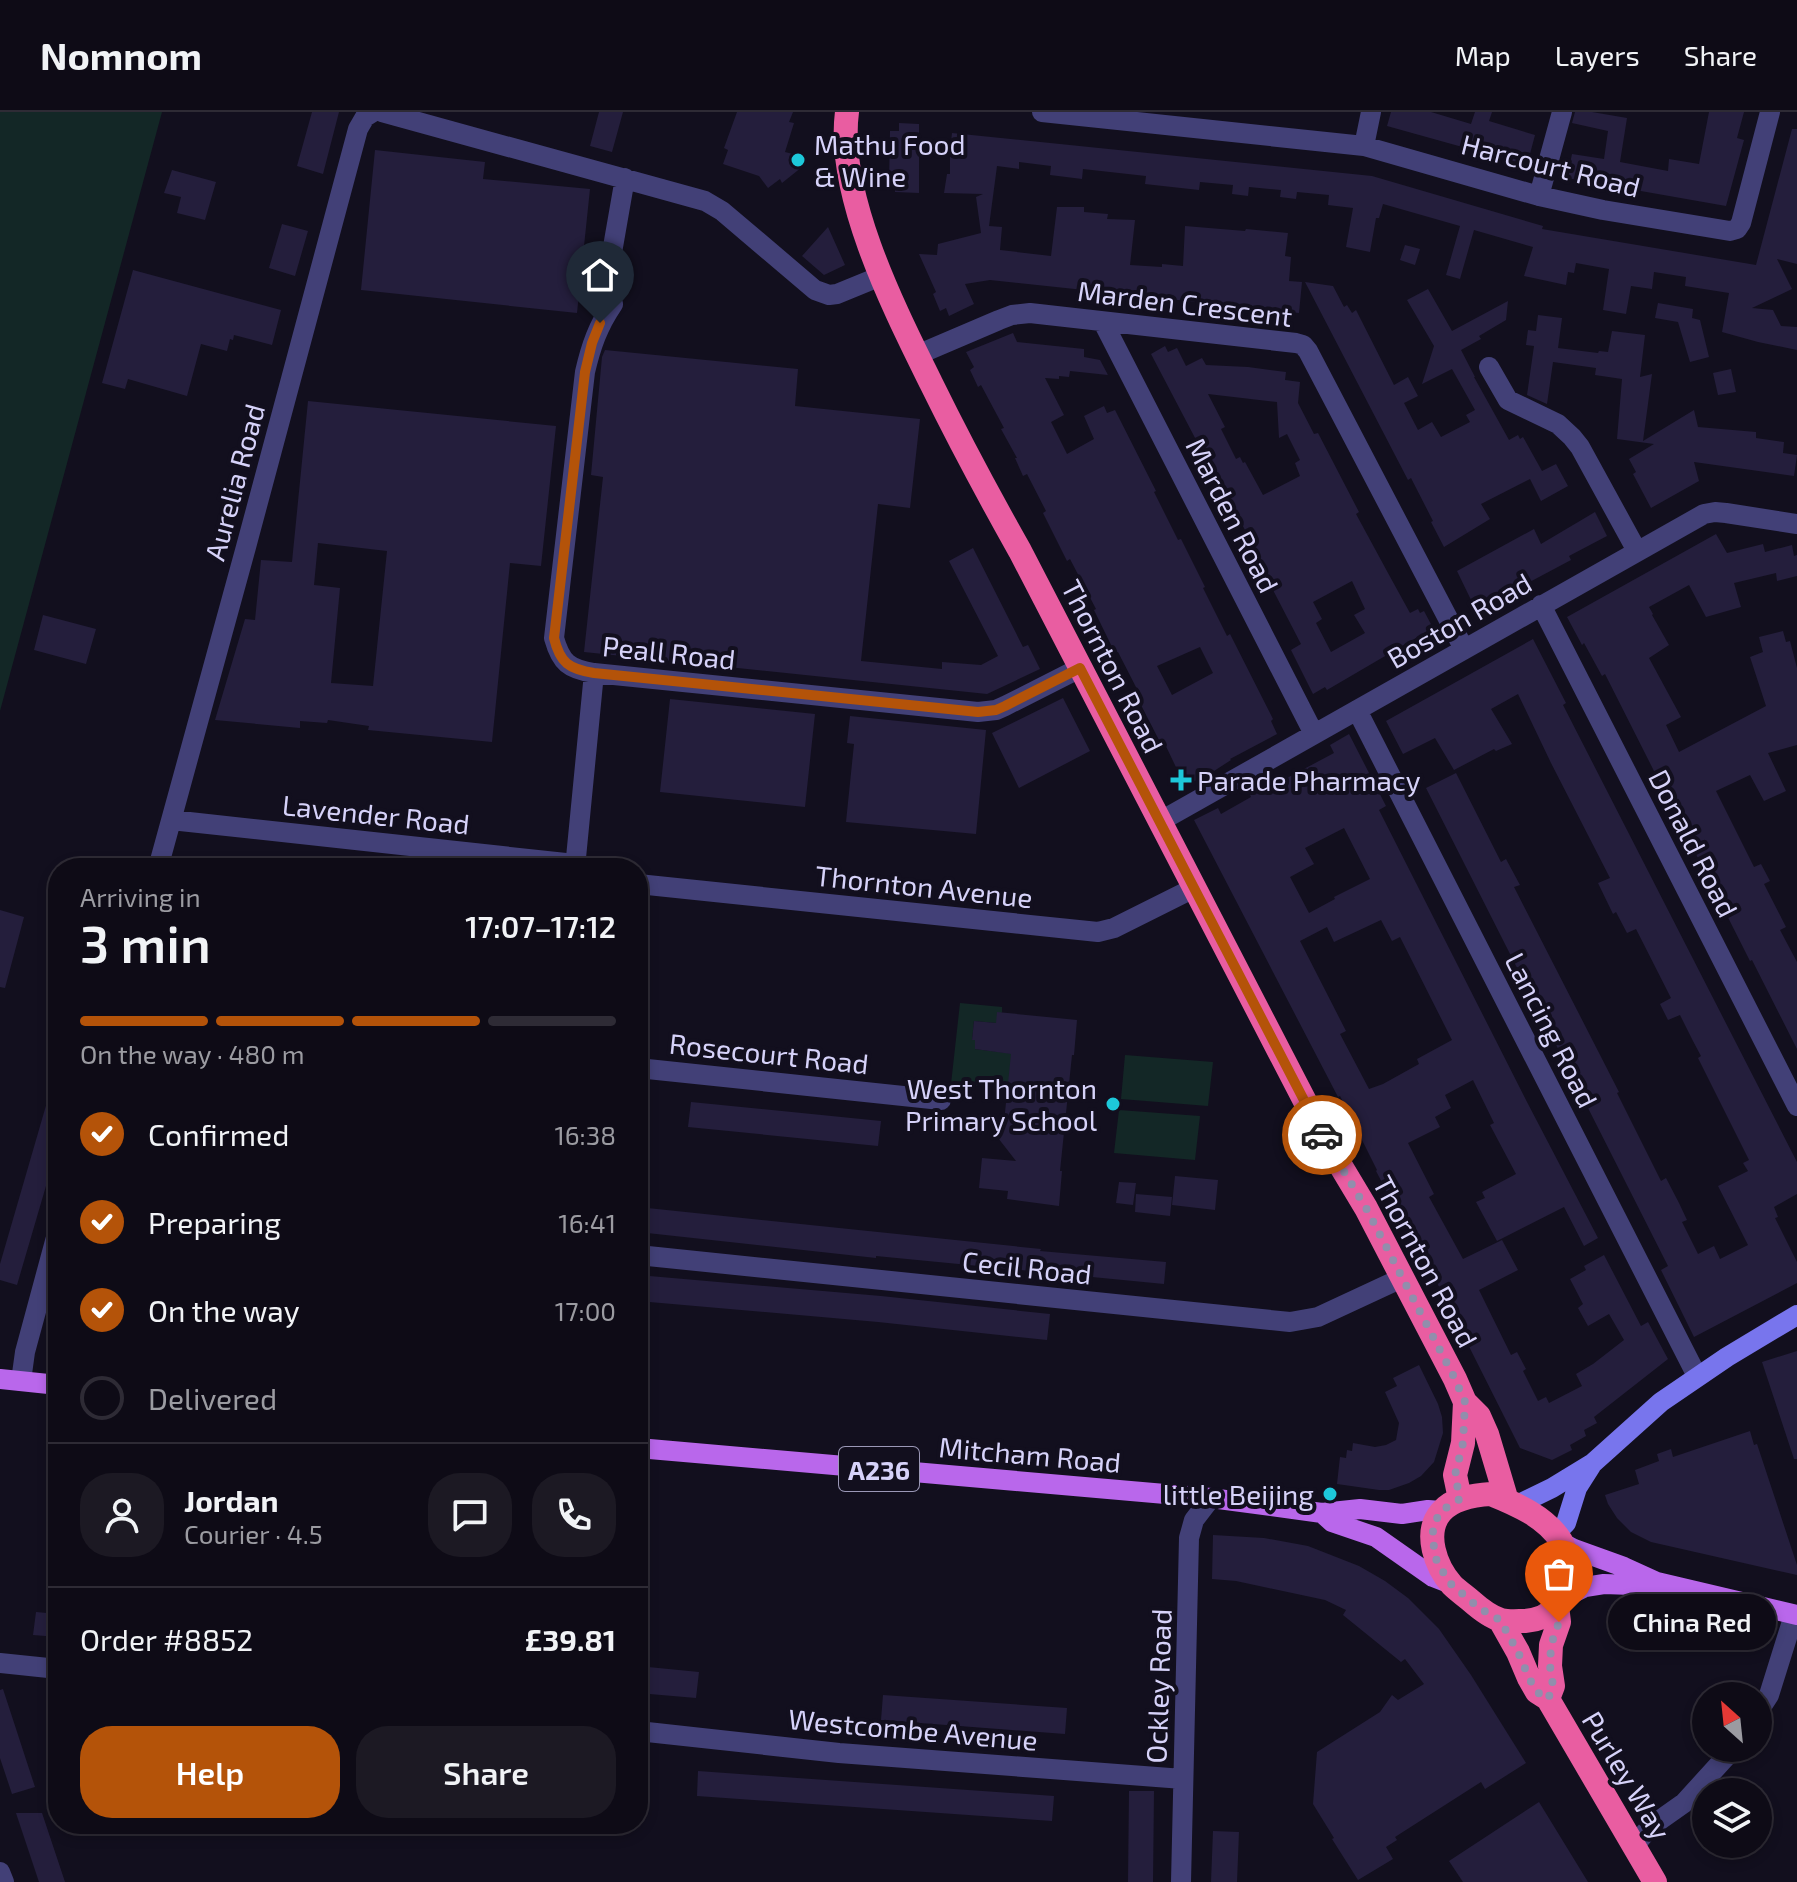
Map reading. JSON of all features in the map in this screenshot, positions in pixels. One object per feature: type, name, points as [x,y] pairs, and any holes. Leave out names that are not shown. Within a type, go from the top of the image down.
[{"type":"highway","name":"Thornton Road","points":[[847,112],[845,142],[860,218],[881,276],[917,355],[1324,1138],[1366,1208],[1465,1402],[1479,1416],[1512,1503]]},
{"type":"highway","name":"Thornton Road","points":[[1450,1505],[1463,1443],[1465,1402]]},
{"type":"highway","points":[[1491,1494],[1540,1520],[1558,1538],[1565,1554],[1560,1602],[1546,1615],[1530,1620],[1500,1620],[1479,1608],[1451,1584],[1437,1563],[1432,1536],[1435,1522],[1450,1505],[1476,1495],[1491,1494]]},
{"type":"highway","name":"Purley Way","points":[[1548,1699],[1553,1686],[1551,1645],[1559,1622],[1560,1602]]},
{"type":"highway","name":"Purley Way","points":[[1500,1620],[1537,1692],[1548,1699],[1655,1882]]},
{"type":"main road","points":[[10,1380],[48,1384]]},
{"type":"main road","name":"Mitcham Road","points":[[648,1449],[1211,1498],[1322,1513],[1360,1509],[1402,1514],[1450,1505]]},
{"type":"main road","name":"Mitcham Road","points":[[1322,1513],[1332,1522],[1376,1537],[1433,1577],[1451,1584]]},
{"type":"main road","points":[[1558,1538],[1574,1549],[1657,1582],[1796,1615]]},
{"type":"main road","points":[[1560,1602],[1585,1587],[1657,1582]]},
{"type":"street","points":[[373,112],[712,204],[800,280],[821,293],[837,294],[881,276]]},
{"type":"street","name":"Aurelia Road","points":[[161,858],[358,129],[365,117],[373,112]]},
{"type":"street","name":"Harcourt Road","points":[[1042,112],[1170,119],[1364,146],[1539,196],[1730,231],[1737,229],[1741,223],[1770,112]]},
{"type":"street","points":[[1364,146],[1371,112]]},
{"type":"street","points":[[1539,196],[1562,112]]},
{"type":"street","name":"Peall Road","points":[[625,178],[606,287],[613,304],[600,323],[585,372],[554,638],[564,661],[576,670],[594,673],[978,712],[996,710],[1080,668]]},
{"type":"street","name":"Marden Crescent","points":[[917,355],[1022,313],[1303,345],[1464,649]]},
{"type":"street","name":"Marden Road","points":[[1103,322],[1314,734]]},
{"type":"street","points":[[1489,367],[1508,400],[1558,424],[1572,437],[1637,551]]},
{"type":"street","name":"Boston Road","points":[[1159,822],[1693,520],[1715,512],[1797,524]]},
{"type":"street","name":"Donald Road","points":[[1541,605],[1797,1106]]},
{"type":"street","points":[[576,858],[594,673]]},
{"type":"street","name":"Lancing Road","points":[[1357,710],[1697,1376]]},
{"type":"street","name":"Lavender Road","points":[[171,820],[505,858]]},
{"type":"street","name":"Thornton Avenue","points":[[648,885],[1098,932],[1114,928],[1194,888]]},
{"type":"street","name":"Rosecourt Road","points":[[648,1069],[941,1100]]},
{"type":"street","name":"Cecil Road","points":[[648,1256],[1290,1322],[1318,1317],[1402,1278]]},
{"type":"street","points":[[10,1380],[25,1352],[48,1267]]},
{"type":"street","points":[[1512,1503],[1552,1488],[1593,1463],[1661,1402],[1697,1376],[1797,1315]]},
{"type":"street","points":[[1558,1538],[1577,1488],[1593,1463]]},
{"type":"street","name":"Ockley Road","points":[[1181,1882],[1189,1538],[1194,1520],[1211,1498]]},
{"type":"street","points":[[1772,1686],[1796,1615]]},
{"type":"street","points":[[0,1663],[48,1668]]},
{"type":"street","name":"Westcombe Avenue","points":[[648,1732],[839,1753],[1183,1779]]},
{"type":"street","points":[[1635,1845],[1650,1827],[1684,1803],[1721,1762]]},
{"type":"street","points":[[0,1872],[4,1882]]},
{"type":"green space","points":[[0,112],[162,112],[0,711]]},
{"type":"green space","points":[[960,1003],[1002,1007],[996,1023],[974,1021],[972,1040],[975,1040],[975,1049],[1015,1054],[1008,1086],[986,1083],[986,1079],[979,1078],[977,1086],[951,1084]]},
{"type":"green space","points":[[1125,1055],[1213,1062],[1208,1106],[1121,1099]]},
{"type":"green space","points":[[1119,1110],[1200,1116],[1195,1160],[1114,1153]]},
{"type":"building","points":[[312,112],[339,112],[323,174],[297,166]]},
{"type":"building","points":[[599,112],[623,112],[612,152],[590,146]]},
{"type":"building","points":[[737,112],[793,112],[789,122],[794,123],[785,152],[797,155],[802,167],[782,183],[780,179],[768,188],[759,176],[723,164],[728,150],[724,148]]},
{"type":"building","points":[[1391,112],[1431,112],[1471,124],[1475,112],[1492,112],[1489,121],[1535,135],[1527,165],[1387,126]]},
{"type":"building","points":[[1575,112],[1627,118],[1620,162],[1668,171],[1669,159],[1699,164],[1709,112],[1744,112],[1737,138],[1744,140],[1726,206],[1567,178],[1572,154],[1604,159],[1608,131],[1572,123]]},
{"type":"building","points":[[899,123],[919,124],[919,193],[895,192],[895,184],[889,184],[890,131],[899,131]]},
{"type":"building","points":[[1792,129],[1797,129],[1797,264],[1777,259],[1792,289],[1752,308],[1773,310],[1781,326],[1797,327],[1797,350],[1722,332],[1729,293],[1685,286],[1686,277],[1654,272],[1652,289],[1631,286],[1626,314],[1603,310],[1609,269],[1576,263],[1574,273],[1568,272],[1566,285],[1524,276],[1533,247],[1474,230],[1460,279],[1446,275],[1460,226],[1383,204],[1379,218],[1376,218],[1370,252],[1346,247],[1353,208],[1328,205],[1329,195],[1297,192],[1296,199],[1280,197],[1281,190],[1249,187],[1248,196],[1232,194],[1233,185],[1200,182],[1199,190],[1145,184],[1146,176],[1083,169],[1082,179],[1050,175],[1051,166],[1019,162],[1019,169],[997,166],[989,226],[1002,227],[1000,250],[1051,256],[1057,207],[1084,207],[1084,212],[1108,214],[1107,219],[1135,220],[1130,265],[1183,266],[1185,226],[1288,233],[1285,256],[1291,257],[1289,281],[1302,282],[1299,313],[990,280],[965,284],[974,304],[949,316],[946,308],[940,311],[933,294],[936,292],[919,254],[937,255],[938,244],[981,233],[976,197],[983,194],[944,193],[947,174],[950,174],[952,133],[1372,176],[1543,226],[1542,229],[1756,265]]},
{"type":"building","points":[[375,150],[485,162],[483,179],[590,189],[577,313],[361,290]]},
{"type":"building","points":[[172,170],[216,182],[205,220],[177,213],[181,197],[164,193]]},
{"type":"building","points":[[282,224],[308,231],[295,276],[269,268]]},
{"type":"building","points":[[828,227],[845,265],[824,275],[802,256]]},
{"type":"building","points":[[1405,245],[1420,249],[1415,265],[1400,260]]},
{"type":"building","points":[[133,270],[281,310],[272,345],[234,335],[227,351],[201,344],[187,396],[128,379],[125,389],[102,383]]},
{"type":"building","points":[[1305,282],[1333,286],[1344,307],[1347,305],[1352,313],[1356,310],[1394,385],[1408,377],[1418,396],[1404,403],[1418,430],[1432,422],[1441,437],[1470,422],[1466,415],[1475,410],[1452,369],[1422,384],[1434,346],[1407,300],[1428,289],[1452,331],[1508,301],[1506,320],[1461,350],[1509,440],[1518,435],[1520,439],[1523,437],[1542,471],[1556,464],[1568,486],[1541,501],[1530,479],[1481,504],[1490,519],[1444,547],[1411,478],[1408,480]]},
{"type":"building","points":[[1658,303],[1693,309],[1692,318],[1700,320],[1709,357],[1690,362],[1678,322],[1655,318]]},
{"type":"building","points":[[1538,315],[1562,318],[1558,348],[1608,352],[1612,331],[1645,335],[1640,377],[1652,374],[1643,441],[1694,410],[1698,427],[1756,432],[1756,438],[1784,442],[1783,453],[1797,455],[1794,476],[1694,462],[1699,481],[1651,508],[1633,474],[1636,472],[1629,459],[1654,444],[1617,439],[1622,379],[1595,375],[1596,368],[1553,362],[1547,404],[1527,395],[1534,346],[1526,345],[1528,330],[1536,331]]},
{"type":"building","points":[[1013,333],[1017,342],[1084,349],[1084,357],[1100,360],[1108,375],[1070,371],[1069,377],[1045,378],[1064,415],[1051,422],[1067,454],[1094,439],[1084,416],[1104,406],[1107,413],[1115,410],[1227,636],[1230,634],[1273,719],[1271,721],[1277,734],[1185,786],[1163,740],[1160,742],[1143,709],[1135,692],[1138,691],[1118,652],[1115,653],[1070,559],[1067,561],[1027,474],[1023,476],[1001,429],[1004,428],[981,385],[978,387],[970,370],[974,367],[966,352]],"holes":[[[1200,647],[1213,673],[1172,695],[1157,666]]]},
{"type":"building","points":[[1165,346],[1168,352],[1177,348],[1186,366],[1202,358],[1206,365],[1286,372],[1285,380],[1300,382],[1298,403],[1314,434],[1318,433],[1359,512],[1356,514],[1410,613],[1418,609],[1420,613],[1424,611],[1433,628],[1327,690],[1325,687],[1313,694],[1291,650],[1301,644],[1217,475],[1151,354]],"holes":[[[1208,394],[1277,402],[1279,438],[1287,434],[1300,460],[1295,463],[1300,476],[1263,495],[1245,462],[1240,457],[1236,459],[1221,429],[1225,427]],[[1352,581],[1365,609],[1354,615],[1365,633],[1331,652],[1316,623],[1322,619],[1313,602]]]},
{"type":"building","points":[[605,350],[798,369],[795,406],[920,419],[910,508],[878,504],[861,661],[942,669],[942,662],[981,665],[998,656],[949,561],[973,548],[1023,647],[1028,645],[1040,669],[987,694],[584,652],[603,477],[591,475]]},
{"type":"building","points":[[1731,369],[1736,392],[1718,395],[1713,373]]},
{"type":"building","points":[[308,401],[556,426],[541,566],[510,563],[492,742],[368,730],[369,726],[328,720],[327,723],[300,721],[300,728],[215,720],[245,619],[255,620],[261,560],[292,562]],"holes":[[[318,543],[387,551],[373,686],[331,683],[340,588],[314,585]]]},
{"type":"building","points":[[1595,512],[1607,536],[1524,585],[1528,591],[1486,616],[1477,600],[1472,602],[1457,571],[1534,529],[1541,544]]},
{"type":"building","points":[[1716,534],[1727,553],[1763,544],[1765,552],[1792,545],[1794,556],[1797,555],[1797,576],[1777,581],[1776,573],[1734,583],[1741,607],[1706,617],[1689,585],[1649,607],[1669,645],[1649,658],[1681,717],[1666,725],[1679,752],[1766,706],[1750,657],[1763,652],[1759,637],[1783,631],[1786,642],[1790,641],[1797,668],[1797,745],[1768,753],[1786,791],[1764,801],[1750,775],[1716,791],[1754,867],[1761,864],[1770,881],[1764,884],[1786,927],[1780,930],[1797,962],[1797,1049],[1605,674],[1602,676],[1567,617]]},
{"type":"building","points":[[43,615],[96,629],[86,664],[34,650]]},
{"type":"building","points":[[1533,639],[1566,703],[1563,705],[1797,1162],[1797,1194],[1774,1207],[1778,1217],[1775,1218],[1797,1262],[1797,1283],[1694,1337],[1661,1270],[1668,1266],[1426,788],[1456,773],[1501,862],[1506,859],[1520,885],[1514,887],[1661,1181],[1666,1178],[1679,1203],[1687,1220],[1682,1222],[1698,1254],[1714,1246],[1720,1259],[1748,1245],[1718,1186],[1748,1171],[1743,1163],[1749,1160],[1698,1058],[1701,1056],[1680,1015],[1668,1020],[1660,1004],[1671,998],[1636,929],[1627,933],[1616,912],[1613,914],[1598,883],[1610,878],[1518,694],[1491,709],[1512,744],[1496,751],[1494,749],[1454,770],[1435,738],[1403,754],[1386,721]]},
{"type":"building","points":[[1063,698],[1090,751],[1019,788],[992,733]]},
{"type":"building","points":[[670,699],[815,714],[805,807],[660,792]]},
{"type":"building","points":[[850,716],[986,730],[976,834],[846,822],[854,744],[847,743]]},
{"type":"building","points":[[1349,734],[1386,806],[1379,810],[1598,1238],[1584,1246],[1564,1207],[1497,1241],[1476,1202],[1485,1198],[1482,1192],[1516,1174],[1490,1125],[1494,1123],[1473,1080],[1445,1095],[1451,1108],[1435,1117],[1440,1127],[1408,1143],[1434,1194],[1429,1197],[1463,1259],[1502,1240],[1518,1270],[1479,1290],[1511,1355],[1517,1352],[1538,1401],[1546,1397],[1549,1403],[1582,1386],[1576,1374],[1624,1340],[1609,1314],[1588,1326],[1578,1308],[1583,1304],[1570,1279],[1586,1270],[1584,1266],[1604,1255],[1641,1326],[1648,1322],[1668,1359],[1594,1417],[1597,1423],[1584,1430],[1586,1436],[1570,1445],[1572,1450],[1552,1460],[1520,1448],[1415,1239],[1411,1238],[1340,1096],[1194,820],[1218,808],[1221,814],[1251,797],[1249,792],[1253,787],[1269,779],[1272,786],[1334,753],[1330,745]],"holes":[[[1344,828],[1370,879],[1309,913],[1290,877],[1314,864],[1305,848]],[[1381,920],[1392,941],[1400,937],[1452,1040],[1417,1059],[1419,1064],[1369,1089],[1340,1034],[1346,1031],[1300,941],[1327,927],[1334,942]]]},
{"type":"building","points":[[0,910],[24,917],[5,988],[0,987]]},
{"type":"building","points":[[997,1012],[1077,1020],[1059,1206],[1007,1199],[1008,1191],[979,1188],[982,1158],[1016,1161],[995,1134],[996,1121],[1004,1122],[1011,1054],[975,1049],[975,1040],[972,1040],[974,1021],[996,1023]]},
{"type":"building","points":[[48,1099],[48,1179],[17,1285],[0,1280],[0,1264]]},
{"type":"building","points":[[691,1102],[881,1121],[878,1146],[688,1127]]},
{"type":"building","points":[[1175,1176],[1218,1180],[1215,1210],[1172,1205]]},
{"type":"building","points":[[1119,1182],[1136,1183],[1133,1205],[1116,1203]]},
{"type":"building","points":[[1136,1194],[1172,1197],[1170,1216],[1135,1212]]},
{"type":"building","points":[[648,1208],[1166,1262],[1164,1284],[876,1258],[648,1233]]},
{"type":"building","points":[[648,1276],[1050,1314],[1047,1340],[648,1302]]},
{"type":"building","points":[[1797,1351],[1797,1459],[1794,1459],[1762,1362]]},
{"type":"building","points":[[1419,1365],[1442,1417],[1443,1433],[1434,1462],[1421,1476],[1389,1490],[1337,1484],[1340,1457],[1346,1458],[1347,1450],[1352,1451],[1353,1443],[1375,1447],[1396,1440],[1399,1423],[1385,1392],[1397,1386],[1393,1378]]},
{"type":"building","points":[[1750,1431],[1797,1565],[1797,1575],[1651,1542],[1631,1532],[1608,1504],[1605,1495],[1639,1484],[1635,1470],[1659,1461],[1657,1454],[1671,1449],[1673,1457]]},
{"type":"building","points":[[1213,1535],[1264,1538],[1308,1546],[1359,1566],[1385,1581],[1408,1598],[1439,1629],[1526,1763],[1485,1789],[1481,1782],[1395,1837],[1397,1840],[1386,1847],[1393,1859],[1358,1880],[1313,1804],[1317,1752],[1380,1712],[1392,1695],[1398,1700],[1424,1684],[1405,1659],[1401,1662],[1343,1615],[1346,1610],[1325,1600],[1236,1581],[1212,1579]]},
{"type":"building","points":[[36,1612],[48,1613],[48,1636],[33,1635]]},
{"type":"building","points":[[648,1667],[699,1672],[696,1698],[648,1694]]},
{"type":"building","points":[[3,1689],[35,1787],[12,1794],[0,1758],[0,1690]]},
{"type":"building","points":[[883,1695],[1067,1708],[1065,1734],[881,1720]]},
{"type":"building","points":[[698,1771],[1054,1796],[1052,1821],[697,1796]]},
{"type":"building","points":[[1129,1791],[1154,1791],[1153,1882],[1128,1882]]},
{"type":"building","points":[[1539,1802],[1588,1882],[1463,1882],[1449,1861]]},
{"type":"building","points":[[16,1813],[42,1813],[65,1882],[39,1882]]},
{"type":"building","points":[[1213,1831],[1239,1832],[1237,1882],[1211,1882]]},
{"type":"way so far","points":[[1322,1135],[1366,1208],[1465,1402],[1463,1443],[1455,1475],[1460,1499],[1441,1511],[1435,1522],[1432,1536],[1437,1563],[1451,1584],[1479,1608],[1500,1620],[1537,1692],[1548,1699],[1553,1686],[1551,1645],[1559,1622]]},
{"type":"place","name":"Mathu Food & Wine","points":[[798,160]]},
{"type":"place","name":"Parade Pharmacy","points":[[1181,780]]},
{"type":"place","name":"West Thornton Primary School","points":[[1113,1104]]},
{"type":"place","name":"little Beijing","points":[[1330,1494]]},
{"type":"place","name":"China Red","points":[[1559,1622]]},
{"type":"route","points":[[600,323],[585,372],[554,638],[564,661],[576,670],[594,673],[978,712],[996,710],[1080,668],[1322,1135]]}]
